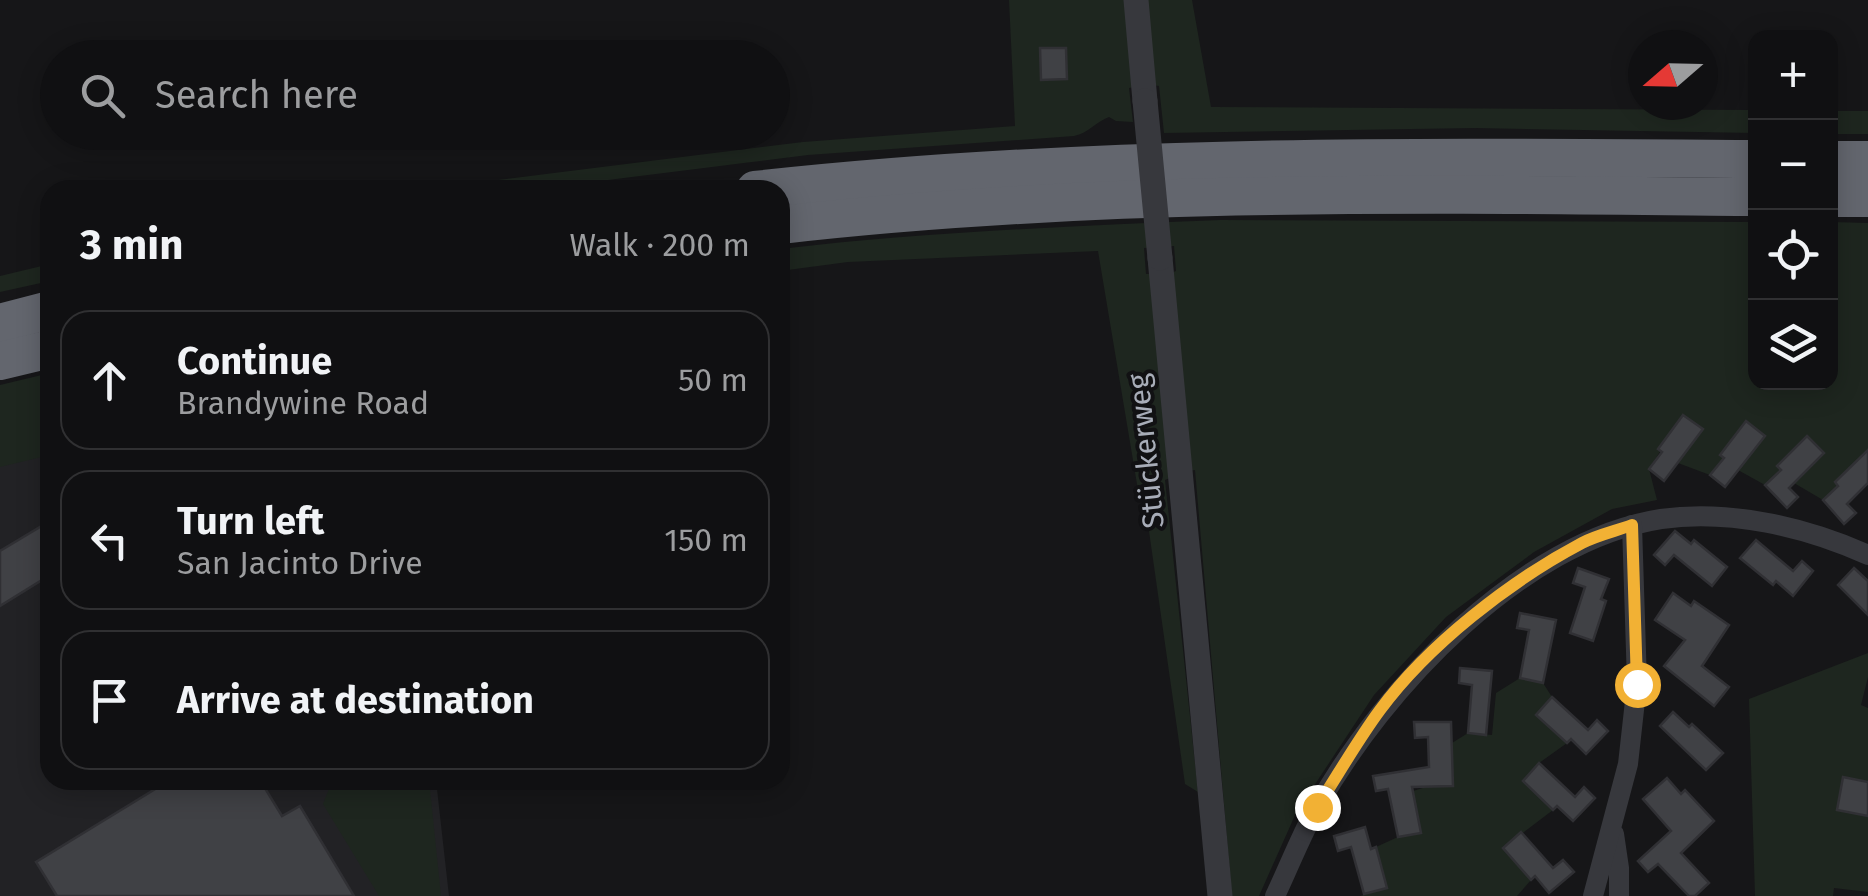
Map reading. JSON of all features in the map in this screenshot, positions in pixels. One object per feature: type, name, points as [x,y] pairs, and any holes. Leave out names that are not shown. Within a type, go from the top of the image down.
[{"type":"highway","points":[[790,187],[945,172],[1199,159],[1748,159]]},
{"type":"highway","points":[[1838,160],[1868,160]]},
{"type":"highway","points":[[790,224],[960,209],[1212,196],[1748,197]]},
{"type":"highway","points":[[1838,198],[1868,198]]},
{"type":"highway","points":[[0,323],[40,313]]},
{"type":"highway","points":[[0,361],[40,351]]},
{"type":"street","name":"Stückerweg","points":[[1136,0],[1220,896]]},
{"type":"street","points":[[1275,896],[1317,807],[1382,708],[1441,644],[1483,609],[1585,542],[1632,525],[1706,515],[1749,520],[1807,534],[1868,555]]},
{"type":"street","points":[[1593,896],[1628,764],[1637,684],[1632,525]]},
{"type":"street","points":[[1613,828],[1619,896]]},
{"type":"shaded area","points":[[1009,0],[1126,0],[1134,87],[1129,88],[1133,122],[1109,117],[1074,136],[808,155],[608,180],[498,180],[739,150],[790,150],[790,144],[803,142],[1015,126]]},
{"type":"shaded area","points":[[1145,0],[1192,0],[1211,107],[1628,109],[1628,120],[1718,120],[1718,110],[1748,110],[1748,133],[1475,128],[1164,133],[1159,86],[1153,85]]},
{"type":"shaded area","points":[[1838,111],[1868,111],[1868,134],[1838,134]]},
{"type":"shaded area","points":[[1221,220],[1748,222],[1748,390],[1838,390],[1838,222],[1868,223],[1868,456],[1865,453],[1835,481],[1838,486],[1823,500],[1794,483],[1824,453],[1807,437],[1777,466],[1781,470],[1765,485],[1738,470],[1746,422],[1720,454],[1724,458],[1710,475],[1678,463],[1702,430],[1683,415],[1649,469],[1657,500],[1612,509],[1534,552],[1446,617],[1374,695],[1296,813],[1259,896],[1232,896],[1195,470],[1189,471],[1171,273],[1176,271],[1174,246],[1144,248],[1146,274],[1151,274],[1172,477],[1165,480],[1198,792],[1185,784],[1143,489],[1138,490],[1098,251],[848,262],[790,270],[790,248],[945,234]]},
{"type":"shaded area","points":[[40,266],[40,283],[0,292],[0,276]]},
{"type":"shaded area","points":[[40,375],[40,457],[0,467],[0,385]]},
{"type":"shaded area","points":[[40,392],[40,790],[437,790],[449,896],[0,896],[0,402]]},
{"type":"shaded area","points":[[1868,653],[1868,677],[1861,705],[1868,708],[1868,782],[1843,777],[1837,809],[1868,816],[1868,892],[1834,888],[1833,896],[1755,896],[1749,699]]},
{"type":"shaded area","points":[[1520,678],[1543,683],[1552,697],[1536,715],[1567,743],[1539,763],[1523,781],[1553,810],[1503,848],[1531,880],[1517,896],[1360,896],[1387,888],[1376,847],[1398,837],[1421,833],[1413,791],[1453,785],[1452,743],[1468,733],[1492,735],[1496,693]]},
{"type":"shaded area","points":[[328,790],[430,790],[441,896],[379,896],[323,804]]},
{"type":"building","points":[[1040,48],[1066,48],[1067,79],[1041,80]]},
{"type":"building","points":[[1683,415],[1703,429],[1664,481],[1649,469],[1662,452],[1658,449]]},
{"type":"building","points":[[1746,421],[1765,436],[1725,487],[1710,475]]},
{"type":"building","points":[[1807,436],[1824,453],[1789,488],[1798,497],[1787,508],[1765,485],[1781,470],[1777,466]]},
{"type":"building","points":[[1868,450],[1868,483],[1847,504],[1856,513],[1844,524],[1823,500],[1838,486],[1835,482]]},
{"type":"building","points":[[40,527],[40,581],[0,606],[0,551]]},
{"type":"building","points":[[1675,531],[1691,544],[1694,540],[1727,567],[1712,586],[1674,555],[1665,565],[1654,555]]},
{"type":"building","points":[[1756,540],[1793,571],[1802,561],[1813,571],[1793,596],[1740,558]]},
{"type":"building","points":[[1578,568],[1609,579],[1593,641],[1570,633],[1585,587],[1573,583]]},
{"type":"building","points":[[1854,568],[1868,581],[1868,615],[1838,585]]},
{"type":"building","points":[[1673,593],[1691,606],[1694,601],[1729,625],[1702,666],[1729,687],[1714,706],[1664,666],[1685,640],[1655,620]]},
{"type":"building","points":[[1520,613],[1556,620],[1543,683],[1520,678],[1529,630],[1517,628]]},
{"type":"building","points":[[1460,668],[1492,671],[1486,735],[1468,733],[1472,685],[1459,683]]},
{"type":"building","points":[[1552,697],[1588,730],[1597,720],[1608,731],[1586,754],[1571,739],[1567,743],[1536,715]]},
{"type":"building","points":[[1673,712],[1723,753],[1706,770],[1660,726]]},
{"type":"building","points":[[1414,722],[1451,722],[1453,786],[1412,787],[1421,833],[1398,837],[1388,789],[1376,791],[1373,776],[1429,767],[1428,737],[1415,738]]},
{"type":"building","points":[[1539,763],[1575,797],[1584,787],[1595,798],[1573,821],[1557,806],[1553,810],[1523,781]]},
{"type":"building","points":[[1843,777],[1868,782],[1868,816],[1837,810]]},
{"type":"building","points":[[1667,778],[1681,794],[1685,790],[1714,821],[1681,853],[1709,883],[1695,896],[1689,896],[1658,864],[1648,872],[1638,861],[1671,831],[1643,799]]},
{"type":"building","points":[[154,790],[266,790],[282,816],[300,806],[354,896],[57,896],[36,862]]},
{"type":"building","points":[[1365,827],[1371,849],[1376,847],[1387,888],[1364,894],[1351,847],[1338,851],[1334,836]]},
{"type":"building","points":[[1521,832],[1553,868],[1563,860],[1574,872],[1549,893],[1535,876],[1531,880],[1503,848]]},
{"type":"route","points":[[1317,807],[1382,708],[1441,644],[1544,566],[1585,542],[1632,525],[1637,684]]}]
